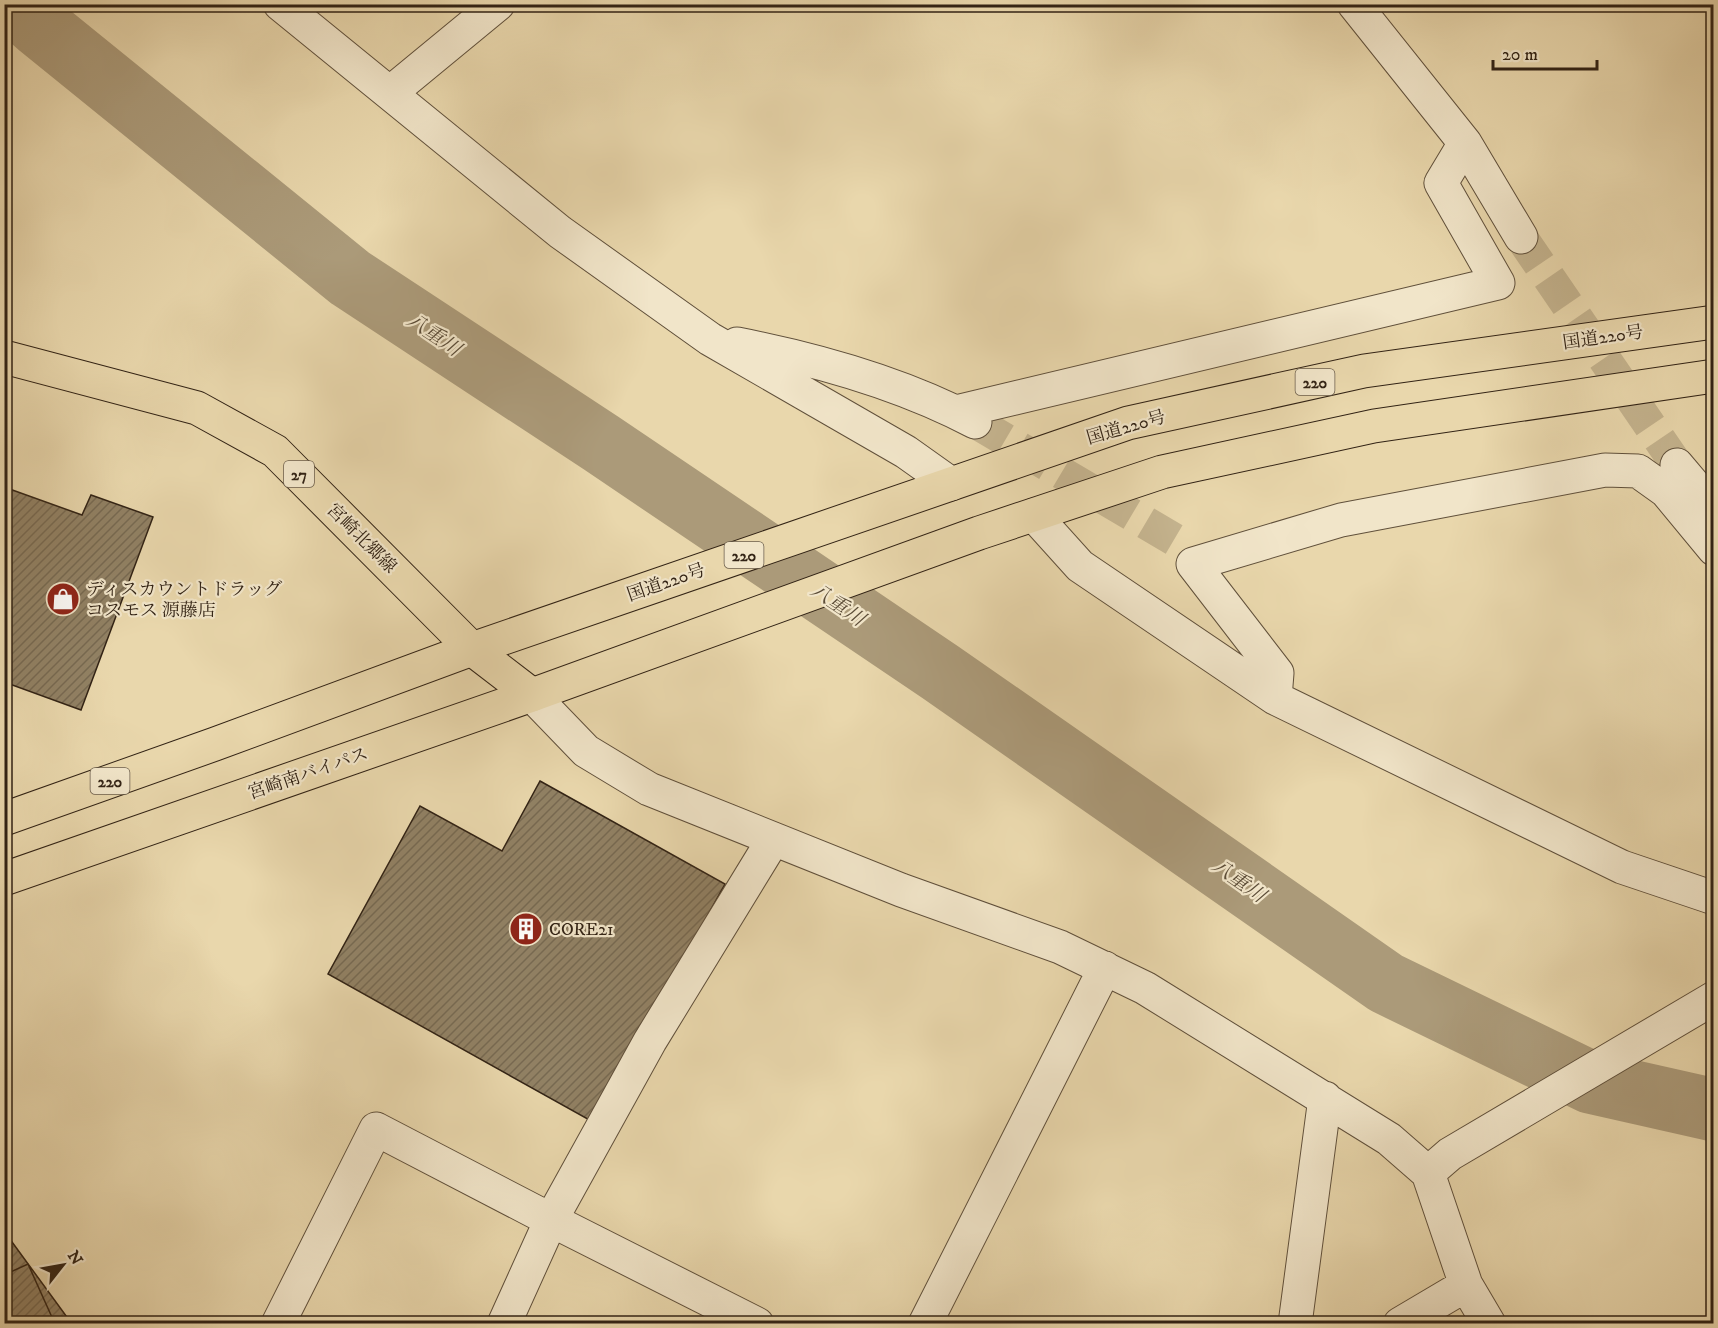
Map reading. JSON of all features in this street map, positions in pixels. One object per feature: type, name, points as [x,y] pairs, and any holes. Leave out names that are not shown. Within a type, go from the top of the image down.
[{"type":"main road","name":"国道220号","points":[[472,649],[1128,423],[1364,371],[1713,322]]},
{"type":"main road","name":"宮崎北郷線","points":[[4,357],[197,408],[275,451],[472,649],[532,695]]},
{"type":"main road","points":[[1034,515],[1162,472],[1374,426],[1713,376]]},
{"type":"main road","name":"宮崎南バイパス","points":[[4,879],[532,695],[1034,515]]},
{"type":"main road","name":"220","points":[[4,819],[472,649]]},
{"type":"street","points":[[280,4],[560,232],[710,339],[906,452],[940,488]]},
{"type":"street","points":[[390,93],[498,4]]},
{"type":"street","points":[[1353,4],[1465,143],[1521,237]]},
{"type":"street","points":[[710,339],[778,352],[869,377],[966,418],[1498,283],[1441,183],[1465,143]]},
{"type":"street","points":[[1677,465],[1713,509]]},
{"type":"street","points":[[1275,698],[1277,673],[1187,554],[1341,520],[1605,470],[1638,471],[1666,491],[1713,549]]},
{"type":"street","points":[[1034,515],[1080,566],[1275,698],[1622,867],[1713,898]]},
{"type":"street","points":[[532,695],[586,751],[650,789],[901,890],[1060,946],[1145,988],[1389,1138],[1439,1163]]},
{"type":"street","points":[[504,1323],[551,1220],[650,1041],[773,840]]},
{"type":"street","points":[[926,1323],[1105,968]]},
{"type":"street","points":[[1439,1163],[1713,998]]},
{"type":"street","points":[[1295,1323],[1325,1098]]},
{"type":"street","points":[[278,1323],[376,1129],[757,1323]]},
{"type":"street","points":[[1439,1163],[1466,1285],[1489,1323]]},
{"type":"street","points":[[1400,1323],[1466,1285]]},
{"type":"building","name":"ディスカウントドラッグ コスモス 源藤店","points":[[4,487],[82,515],[91,495],[153,517],[81,710],[4,682]]},
{"type":"building","name":"CORE21","points":[[540,781],[725,884],[593,1122],[328,974],[420,806],[502,851]]},
{"type":"building","points":[[4,1231],[72,1324],[4,1324]]},
{"type":"building","points":[[28,1264],[55,1324],[4,1324],[4,1275]]},
{"type":"waterway","name":"八重川","points":[[15,4],[350,278],[601,443],[940,672],[1386,983],[1590,1082],[1714,1110]]},
{"type":"tunnel","points":[[1521,237],[1677,465]]},
{"type":"tunnel","points":[[977,423],[1180,543]]},
{"type":"place","name":"ディスカウントドラッグ コスモス 源藤店","points":[[63,599]]},
{"type":"place","name":"CORE21","points":[[526,929]]}]
